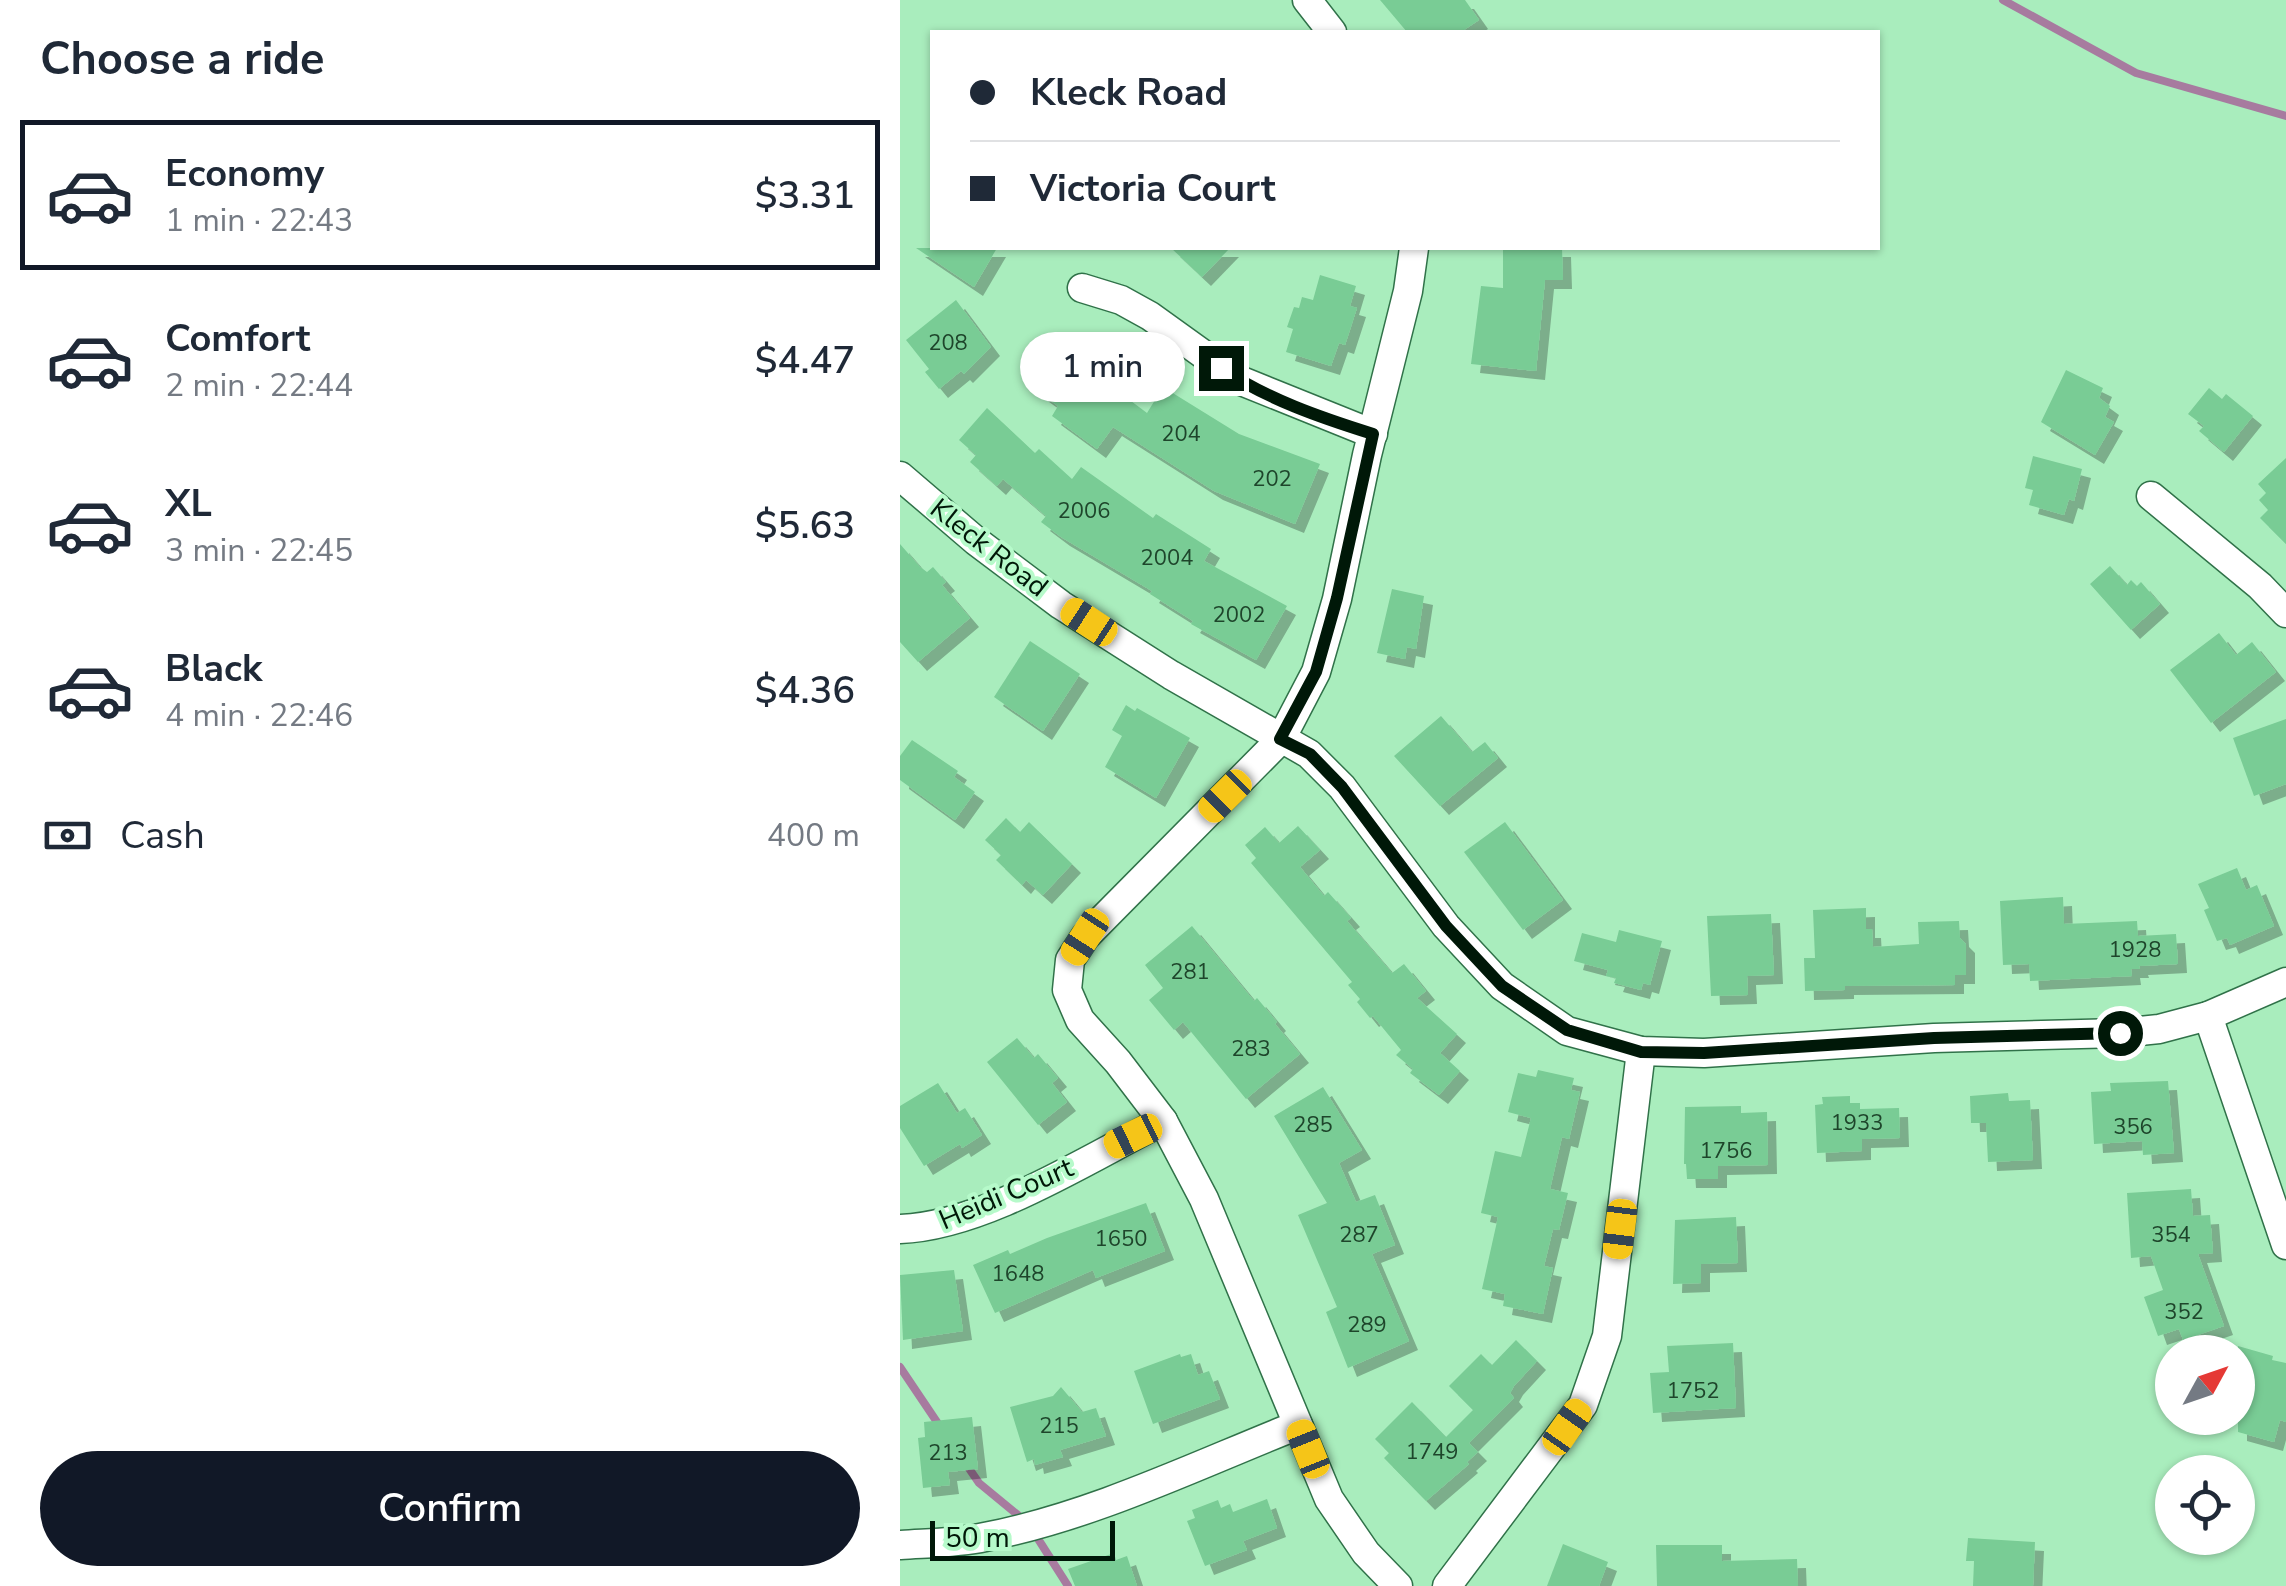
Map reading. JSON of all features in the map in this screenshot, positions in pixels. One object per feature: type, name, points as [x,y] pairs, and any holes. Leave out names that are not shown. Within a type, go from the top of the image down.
[{"type":"street","points":[[1307,0],[1330,30]]},
{"type":"street","points":[[1398,1586],[1366,1554],[1329,1499],[1204,1199],[1162,1121],[1118,1062],[1080,1020],[1067,990],[1070,960],[1085,937],[1280,739],[1316,672],[1337,598],[1408,291],[1414,250]]},
{"type":"street","points":[[1082,288],[1121,300],[1150,316],[1239,380],[1373,434]]},
{"type":"street","name":"Kleck Road","points":[[900,476],[976,541],[1062,605],[1171,676],[1310,754],[1342,787],[1446,926],[1502,986],[1567,1030],[1641,1052],[1704,1053],[1934,1038],[2120,1033],[2159,1030],[2208,1016],[2286,982]]},
{"type":"street","points":[[2152,496],[2260,586],[2286,613]]},
{"type":"street","points":[[2208,1016],[2286,1245]]},
{"type":"street","points":[[1447,1586],[1582,1405],[1606,1336],[1641,1052]]},
{"type":"street","name":"Heidi Court","points":[[900,1229],[929,1228],[969,1215],[1162,1121]]},
{"type":"street","points":[[900,1545],[984,1538],[1054,1518],[1298,1424]]},
{"type":"building","points":[[1380,0],[1465,0],[1479,20],[1464,30],[1405,30]]},
{"type":"building","points":[[916,248],[996,250],[974,287]]},
{"type":"building","points":[[1173,250],[1228,250],[1202,277]]},
{"type":"building","points":[[1503,250],[1562,250],[1563,280],[1545,280],[1536,371],[1471,364],[1481,286],[1503,288]]},
{"type":"building","points":[[1320,275],[1356,286],[1350,306],[1357,308],[1345,345],[1339,343],[1331,366],[1286,352],[1293,329],[1287,327],[1294,307],[1299,308],[1302,297],[1313,300]]},
{"type":"building","points":[[956,300],[991,347],[964,374],[961,371],[939,389],[906,340]]},
{"type":"building","points":[[1062,356],[1081,371],[1084,366],[1092,372],[1095,367],[1114,382],[1111,386],[1147,413],[1163,387],[1239,434],[1320,464],[1295,524],[1214,491],[1113,427],[1097,449],[1052,416],[1058,406],[1036,390]]},
{"type":"building","points":[[2066,370],[2103,388],[2099,398],[2110,406],[2105,417],[2114,422],[2095,455],[2041,422]]},
{"type":"building","points":[[2209,388],[2222,399],[2226,394],[2253,416],[2224,452],[2199,431],[2204,426],[2188,414]]},
{"type":"building","points":[[987,408],[1035,453],[1039,449],[1072,479],[1081,467],[1153,518],[1156,514],[1211,549],[1204,561],[1287,606],[1256,660],[1191,624],[1193,621],[1150,594],[1152,591],[1061,537],[1041,522],[1046,516],[1003,479],[997,486],[970,462],[976,455],[959,440]]},
{"type":"building","points":[[2033,456],[2082,469],[2074,501],[2069,499],[2064,515],[2029,505],[2033,490],[2025,488]]},
{"type":"building","points":[[2286,458],[2286,544],[2260,518],[2268,510],[2259,500],[2266,493],[2258,484]]},
{"type":"building","points":[[900,544],[927,572],[933,567],[946,582],[942,585],[970,618],[918,662],[900,642]]},
{"type":"building","points":[[2110,566],[2127,585],[2131,580],[2137,586],[2141,582],[2160,604],[2131,630],[2090,584]]},
{"type":"building","points":[[1392,589],[1424,596],[1416,649],[1407,647],[1405,659],[1377,653]]},
{"type":"building","points":[[2219,633],[2236,655],[2252,642],[2276,672],[2211,723],[2170,670]]},
{"type":"building","points":[[1030,641],[1080,674],[1043,731],[994,697]]},
{"type":"building","points":[[1126,705],[1190,738],[1156,798],[1105,767],[1122,736],[1112,730]]},
{"type":"building","points":[[1441,716],[1472,752],[1485,742],[1498,758],[1440,806],[1394,756]]},
{"type":"building","points":[[2286,719],[2286,784],[2254,796],[2233,738]]},
{"type":"building","points":[[912,740],[958,771],[954,777],[975,792],[955,820],[900,780],[900,756]]},
{"type":"building","points":[[1006,818],[1020,832],[1029,822],[1072,864],[1043,895],[1026,880],[1022,885],[996,860],[1001,855],[985,840]]},
{"type":"building","points":[[1505,822],[1563,900],[1523,930],[1464,852]]},
{"type":"building","points":[[1298,826],[1320,850],[1300,867],[1324,896],[1328,892],[1351,918],[1347,921],[1392,973],[1404,964],[1426,991],[1417,998],[1457,1034],[1440,1053],[1460,1071],[1439,1095],[1410,1073],[1413,1069],[1396,1055],[1401,1050],[1357,1002],[1360,999],[1348,985],[1352,982],[1251,863],[1256,858],[1245,845],[1265,827],[1279,843]]},
{"type":"building","points":[[2237,868],[2246,890],[2257,885],[2274,926],[2230,945],[2227,938],[2217,941],[2198,884]]},
{"type":"building","points":[[2063,897],[2064,924],[2137,921],[2138,936],[2176,934],[2178,964],[2139,966],[2140,969],[2131,969],[2132,976],[2030,981],[2029,964],[2003,965],[2000,901]]},
{"type":"building","points":[[1866,908],[1866,929],[1872,929],[1873,947],[1919,944],[1918,922],[1959,921],[1960,938],[1966,944],[1966,975],[1955,975],[1955,985],[1845,986],[1845,990],[1805,991],[1804,958],[1815,958],[1813,910]]},
{"type":"building","points":[[1771,914],[1774,975],[1747,976],[1748,995],[1711,996],[1707,916]]},
{"type":"building","points":[[1192,926],[1254,1001],[1257,998],[1300,1054],[1246,1099],[1183,1022],[1174,1030],[1149,1000],[1163,988],[1145,965]]},
{"type":"building","points":[[1619,930],[1662,941],[1650,985],[1643,983],[1641,990],[1614,983],[1616,978],[1606,976],[1608,970],[1574,961],[1582,933],[1616,942]]},
{"type":"building","points":[[1017,1038],[1034,1058],[1038,1054],[1058,1078],[1052,1083],[1067,1102],[1038,1125],[987,1062]]},
{"type":"building","points":[[1538,1070],[1574,1078],[1571,1090],[1580,1092],[1569,1139],[1562,1137],[1550,1189],[1568,1193],[1559,1230],[1553,1229],[1544,1266],[1553,1268],[1543,1314],[1503,1306],[1505,1294],[1482,1289],[1498,1217],[1481,1213],[1495,1151],[1521,1157],[1531,1118],[1508,1112],[1518,1073],[1536,1077]]},
{"type":"building","points":[[2168,1081],[2174,1153],[2143,1155],[2142,1141],[2094,1144],[2091,1092],[2111,1091],[2110,1083]]},
{"type":"building","points":[[938,1083],[957,1113],[965,1108],[982,1135],[924,1166],[900,1128],[900,1106]]},
{"type":"building","points":[[1323,1087],[1362,1150],[1339,1163],[1356,1202],[1375,1195],[1395,1245],[1372,1254],[1409,1341],[1348,1368],[1326,1312],[1337,1307],[1298,1215],[1327,1203],[1274,1116]]},
{"type":"building","points":[[2008,1093],[2009,1101],[2030,1100],[2033,1160],[1988,1162],[1986,1123],[1971,1123],[1970,1096]]},
{"type":"building","points":[[1850,1096],[1850,1103],[1860,1103],[1860,1109],[1899,1108],[1900,1138],[1862,1139],[1862,1151],[1817,1153],[1815,1105],[1823,1104],[1822,1097]]},
{"type":"building","points":[[1741,1106],[1741,1113],[1767,1112],[1768,1165],[1718,1166],[1718,1179],[1687,1179],[1685,1107]]},
{"type":"building","points":[[2191,1189],[2193,1216],[2210,1215],[2213,1253],[2198,1254],[2224,1326],[2198,1335],[2181,1335],[2179,1329],[2158,1335],[2144,1297],[2163,1290],[2151,1256],[2131,1258],[2127,1193]]},
{"type":"building","points":[[1146,1203],[1165,1251],[1096,1278],[1093,1270],[995,1313],[973,1265]]},
{"type":"building","points":[[1736,1217],[1738,1263],[1701,1264],[1701,1283],[1673,1284],[1675,1220]]},
{"type":"building","points":[[954,1270],[963,1331],[903,1340],[900,1275]]},
{"type":"building","points":[[1516,1340],[1537,1361],[1514,1386],[1510,1393],[1514,1398],[1469,1443],[1478,1452],[1469,1464],[1426,1501],[1384,1458],[1389,1453],[1375,1439],[1412,1402],[1446,1437],[1473,1410],[1449,1386],[1481,1354],[1492,1365]]},
{"type":"building","points":[[1733,1343],[1736,1408],[1653,1413],[1650,1373],[1669,1372],[1667,1346]]},
{"type":"building","points":[[2255,1351],[2286,1363],[2286,1422],[2280,1420],[2274,1442],[2249,1435],[2255,1435]]},
{"type":"building","points":[[1180,1354],[1191,1354],[1198,1375],[1209,1371],[1220,1399],[1153,1424],[1134,1371]]},
{"type":"building","points":[[1061,1387],[1082,1412],[1096,1408],[1106,1436],[1060,1450],[1063,1457],[1035,1465],[1034,1459],[1027,1462],[1010,1407],[1053,1396]]},
{"type":"building","points":[[972,1417],[978,1469],[948,1472],[950,1485],[923,1488],[918,1438],[925,1437],[924,1422]]},
{"type":"building","points":[[1267,1499],[1277,1528],[1243,1541],[1247,1550],[1205,1566],[1187,1521],[1195,1518],[1192,1510],[1218,1500],[1221,1508],[1230,1504],[1233,1512]]},
{"type":"building","points":[[1968,1538],[2035,1542],[2033,1586],[1973,1586],[1974,1561],[1966,1561]]},
{"type":"building","points":[[1563,1544],[1608,1562],[1599,1586],[1547,1586]]},
{"type":"building","points":[[1656,1545],[1722,1545],[1722,1561],[1797,1559],[1798,1586],[1657,1586]]},
{"type":"building","points":[[1114,1553],[1116,1560],[1127,1556],[1137,1586],[1075,1586],[1068,1569]]},
{"type":"waterway","points":[[2003,0],[2136,73],[2286,116]]},
{"type":"waterway","points":[[900,1367],[941,1428]]},
{"type":"waterway","points":[[966,1464],[979,1483],[1024,1520]]},
{"type":"waterway","points":[[1033,1531],[1068,1586]]},
{"type":"route","points":[[1221,368],[1278,399],[1373,434],[1337,598],[1316,672],[1280,739],[1310,754],[1342,787],[1446,926],[1502,986],[1567,1030],[1641,1052],[1704,1053],[1934,1038],[2120,1033]]}]
